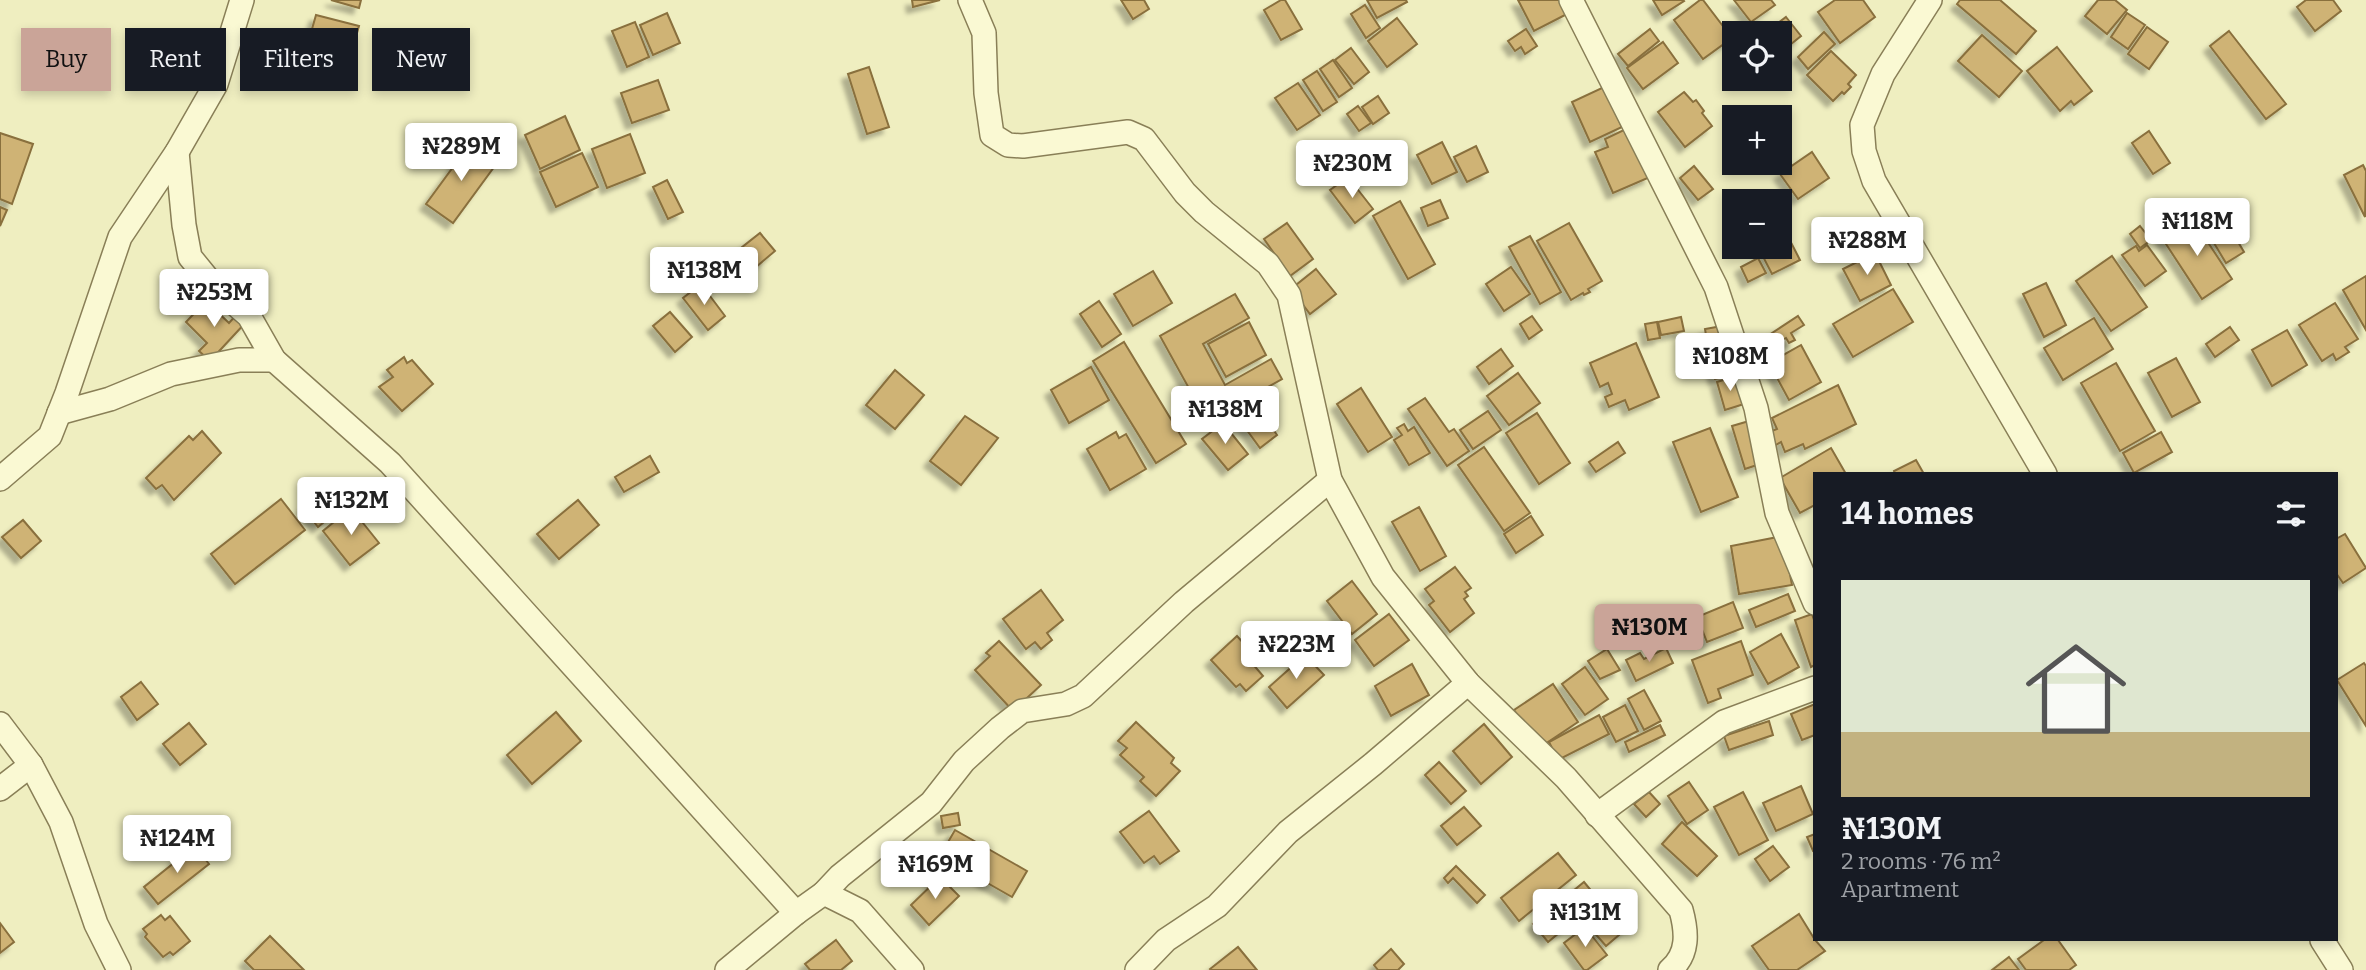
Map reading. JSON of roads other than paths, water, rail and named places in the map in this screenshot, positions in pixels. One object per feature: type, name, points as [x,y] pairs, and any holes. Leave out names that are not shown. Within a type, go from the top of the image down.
[{"type":"street","points":[[0,479],[50,436],[120,237],[177,152],[216,83],[242,0]]},
{"type":"street","points":[[970,0],[984,33],[986,93],[992,135],[1008,145],[1023,146],[1128,132],[1136,134],[1156,152],[1185,193],[1203,212],[1268,264],[1289,295],[1330,480],[1383,577],[1468,683],[1566,778],[1681,910],[1687,930],[1683,951],[1670,970]]},
{"type":"street","points":[[1571,0],[1716,287],[1756,408],[1777,513],[1813,598]]},
{"type":"street","points":[[1930,0],[1883,75],[1862,125],[1864,150],[1874,181],[2044,472]]},
{"type":"street","points":[[177,152],[190,257],[212,284],[249,316],[274,360],[390,463],[796,913]]},
{"type":"street","points":[[59,413],[110,399],[171,374],[239,360],[274,360]]},
{"type":"street","points":[[727,970],[932,803],[964,761],[1000,728],[1022,712],[1066,704],[1083,696],[1184,602],[1330,480]]},
{"type":"street","points":[[1137,970],[1166,940],[1217,906],[1288,832],[1468,683]]},
{"type":"street","points":[[1598,815],[1724,722],[1813,689]]},
{"type":"street","points":[[0,724],[31,765],[61,822],[96,924],[119,970]]},
{"type":"street","points":[[0,789],[31,765]]},
{"type":"street","points":[[824,893],[859,911],[912,970]]},
{"type":"street","points":[[2323,941],[2341,970]]}]
